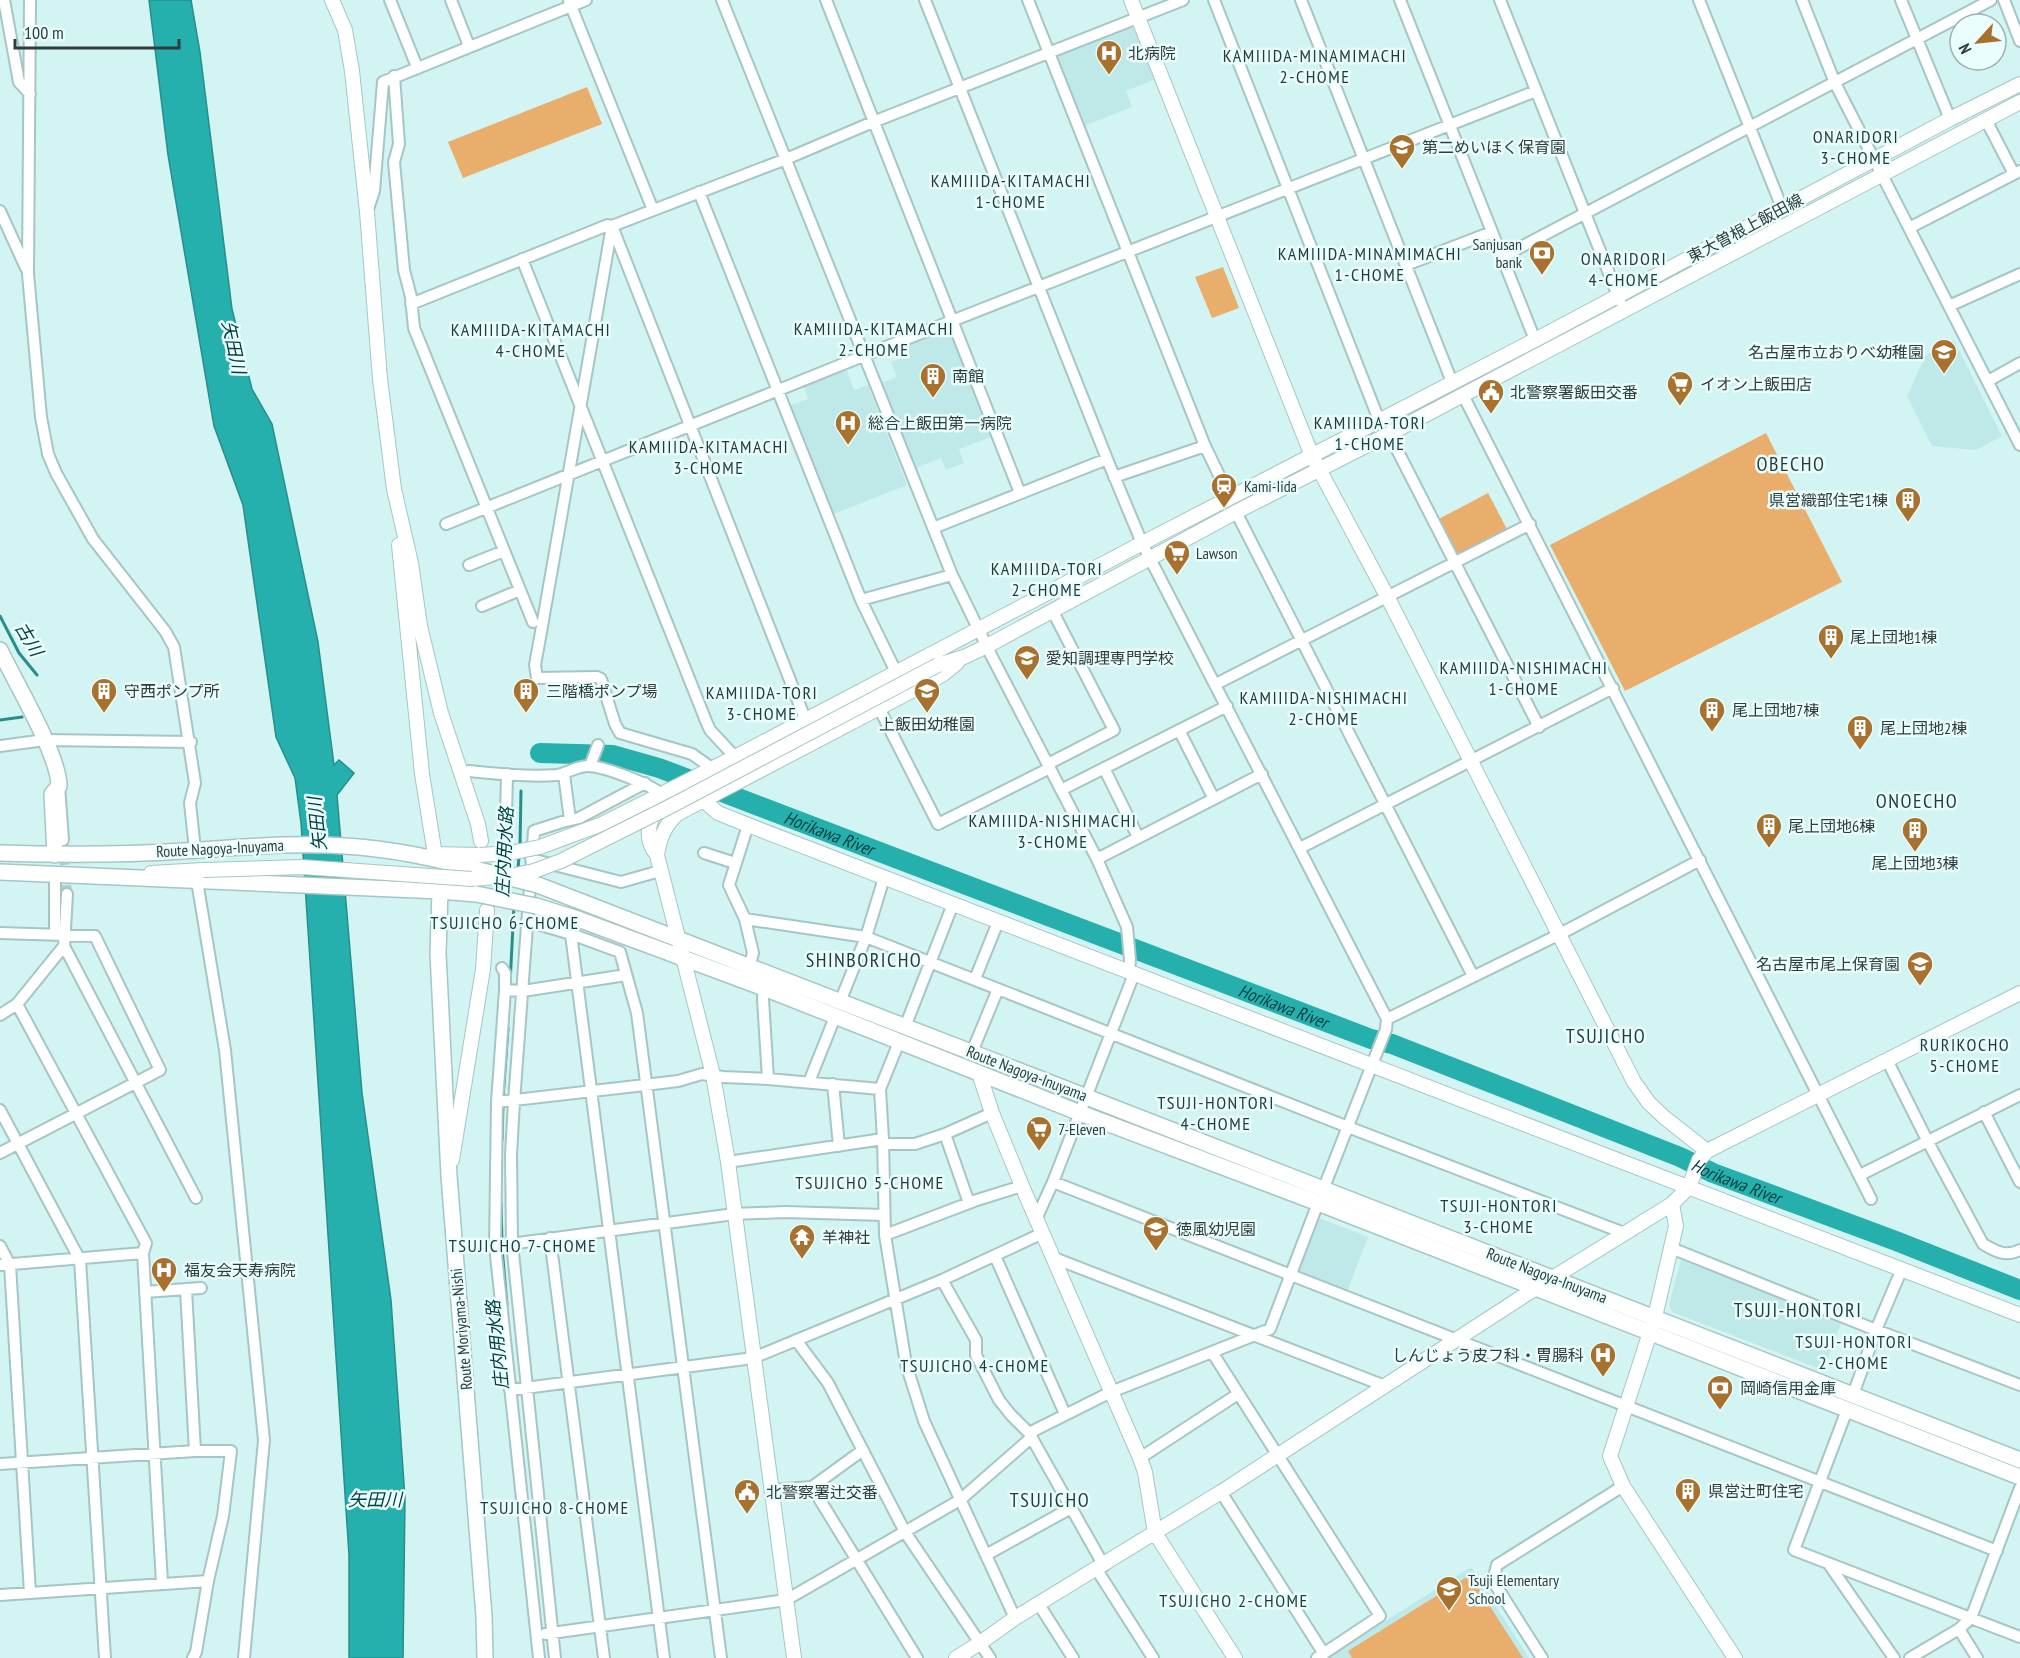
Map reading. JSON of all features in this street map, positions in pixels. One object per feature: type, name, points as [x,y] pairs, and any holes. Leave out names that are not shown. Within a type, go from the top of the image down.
[{"type":"main road","points":[[0,650],[45,740],[59,778],[59,786],[52,794],[55,855]]},
{"type":"main road","name":"Route Nagoya-Inuyama","points":[[0,853],[55,855],[287,844],[346,846],[424,854],[480,863],[1086,1095],[1536,1288],[2020,1476]]},
{"type":"main road","name":"Route Nagoya-Inuyama","points":[[0,872],[112,878],[201,878],[434,891],[476,894],[536,906],[578,919],[764,988],[1080,1113],[1555,1278],[2020,1460]]},
{"type":"main road","name":"Route Moriyama-Nishi","points":[[434,891],[449,1176],[484,1616],[485,1658]]},
{"type":"street","points":[[4,0],[19,82],[30,94]]},
{"type":"street","points":[[30,0],[28,273],[41,417],[48,454],[56,473],[93,538],[165,631],[174,647],[195,783],[190,803],[197,850]]},
{"type":"street","points":[[332,0],[345,30],[349,50],[367,212],[381,387],[394,489],[422,774],[424,854]]},
{"type":"street","points":[[390,0],[417,67]]},
{"type":"street","points":[[451,0],[469,46]]},
{"type":"street","points":[[367,212],[375,192],[383,82],[570,3],[586,0]]},
{"type":"street","points":[[722,0],[952,575],[978,631],[1097,859],[1128,931],[1131,969],[1111,1033],[1053,1182],[1036,1218]]},
{"type":"street","points":[[826,0],[1020,493]]},
{"type":"street","points":[[925,0],[1142,543],[1300,848],[1385,1028]]},
{"type":"street","points":[[1028,0],[1205,446],[1230,498]]},
{"type":"street","points":[[1131,0],[1312,456],[1471,761],[1634,1082],[1649,1102],[1703,1156]]},
{"type":"street","points":[[411,304],[608,225],[612,226],[786,159],[873,122],[1183,0]]},
{"type":"street","points":[[1214,0],[1379,420]]},
{"type":"street","points":[[1301,0],[1452,382]]},
{"type":"street","points":[[1400,0],[1535,340]]},
{"type":"street","points":[[1500,0],[1624,310]]},
{"type":"street","points":[[1699,0],[1782,208]]},
{"type":"street","points":[[1802,0],[1835,83],[2020,445]]},
{"type":"street","points":[[1901,0],[1950,119]]},
{"type":"street","points":[[1502,257],[1917,39],[1969,5],[1991,0]]},
{"type":"street","points":[[2004,0],[2020,41]]},
{"type":"street","points":[[570,3],[653,210]]},
{"type":"street","points":[[394,76],[399,144],[394,162],[404,270],[414,328],[533,622]]},
{"type":"street","name":"東大曽根上飯田線","points":[[480,863],[540,847],[602,824],[669,791],[1535,340],[2020,84]]},
{"type":"street","points":[[446,524],[863,356],[1536,91]]},
{"type":"street","name":"東大曽根上飯田線","points":[[964,657],[1236,512],[2020,102]]},
{"type":"street","points":[[1909,228],[2017,172],[1986,120]]},
{"type":"street","points":[[699,192],[861,600],[896,672]]},
{"type":"street","points":[[0,211],[28,273]]},
{"type":"street","points":[[612,226],[536,665],[537,678],[597,677],[601,679],[620,733],[693,754],[710,770]]},
{"type":"street","points":[[612,226],[806,721]]},
{"type":"street","points":[[1406,265],[1492,232]]},
{"type":"street","points":[[522,259],[706,721],[710,730],[735,757]]},
{"type":"street","points":[[1950,306],[2020,274]]},
{"type":"street","points":[[1988,381],[2020,363]]},
{"type":"street","points":[[1463,395],[1872,1199]]},
{"type":"street","points":[[1389,434],[1539,727]]},
{"type":"street","points":[[1114,477],[1205,446]]},
{"type":"street","points":[[933,528],[1107,459]]},
{"type":"street","points":[[394,489],[411,563],[420,626],[441,713],[475,814],[481,841]]},
{"type":"street","points":[[1236,512],[1473,976]]},
{"type":"street","points":[[1216,684],[1530,524]]},
{"type":"street","points":[[469,565],[504,551]]},
{"type":"street","points":[[861,600],[952,575]]},
{"type":"street","points":[[482,606],[520,590]]},
{"type":"street","points":[[879,708],[938,824],[1114,730],[1052,610]]},
{"type":"street","points":[[244,1658],[264,1440],[226,1061],[201,878],[302,867],[472,879],[510,876],[534,871],[561,861],[669,807],[938,665],[964,657]]},
{"type":"street","points":[[794,1658],[728,1162],[713,1075],[660,871],[657,855],[658,842],[667,824],[677,814],[942,675],[964,657]]},
{"type":"street","points":[[1300,848],[1613,688]]},
{"type":"street","points":[[1061,790],[1227,706]]},
{"type":"street","points":[[1179,730],[1214,799]]},
{"type":"street","points":[[0,746],[45,740],[190,742]]},
{"type":"street","points":[[591,763],[598,745]]},
{"type":"street","points":[[469,771],[531,776],[564,774],[591,763],[669,791],[649,822],[652,850],[657,855]]},
{"type":"street","points":[[1104,768],[1138,837]]},
{"type":"street","points":[[506,816],[507,774]]},
{"type":"street","points":[[564,774],[570,820]]},
{"type":"street","points":[[1097,859],[1262,774]]},
{"type":"street","points":[[555,1658],[512,1243],[511,1154],[519,991],[531,859],[534,831],[579,818],[645,783]]},
{"type":"street","points":[[59,786],[63,840]]},
{"type":"street","points":[[708,797],[718,813],[748,825],[999,922],[1131,969],[1374,1061],[1690,1183],[1901,1271],[2020,1315]]},
{"type":"street","points":[[748,825],[729,885],[745,919],[753,953],[749,967]]},
{"type":"street","points":[[704,853],[735,863]]},
{"type":"street","points":[[531,859],[621,882],[660,871]]},
{"type":"street","points":[[536,1634],[786,1600],[960,1500],[1031,1435],[1065,1414],[1111,1392],[1270,1329],[1385,1028],[1473,976],[1558,935],[1700,860]]},
{"type":"street","points":[[55,875],[60,934],[64,946],[196,1198]]},
{"type":"street","points":[[840,1002],[866,937],[884,878]]},
{"type":"street","points":[[60,934],[67,894]]},
{"type":"street","points":[[905,1027],[953,904]]},
{"type":"street","points":[[449,1176],[483,969],[487,910]]},
{"type":"street","points":[[745,919],[866,937],[1624,1233]]},
{"type":"street","points":[[527,921],[620,952],[637,1013],[721,1658]]},
{"type":"street","points":[[975,979],[999,922]]},
{"type":"street","points":[[0,933],[95,936],[160,1070],[0,1153]]},
{"type":"street","points":[[571,934],[664,1658]]},
{"type":"street","points":[[0,1015],[17,1004],[64,946]]},
{"type":"street","points":[[502,968],[505,973],[505,990],[497,1102],[495,1246],[539,1658]]},
{"type":"street","points":[[505,990],[519,991],[626,975]]},
{"type":"street","points":[[764,988],[768,1079]]},
{"type":"street","points":[[972,1052],[998,989]]},
{"type":"street","points":[[956,1658],[1038,1603],[1100,1568],[1221,1492],[1536,1288],[1672,1204],[1690,1183],[1703,1156],[2020,993]]},
{"type":"street","points":[[17,1004],[146,1243],[143,1253],[162,1583]]},
{"type":"street","points":[[809,1082],[835,1017]]},
{"type":"street","points":[[899,1042],[879,1089],[883,1142],[885,1235],[906,1364],[924,1420],[1015,1618]]},
{"type":"street","points":[[1887,1060],[1983,1245],[2000,1253],[2010,1254],[2020,1250]]},
{"type":"street","points":[[979,1073],[992,1113],[1022,1186],[1140,1458],[1145,1472],[1155,1533],[1235,1658]]},
{"type":"street","points":[[497,1102],[514,1102],[678,1081],[702,1074],[879,1089]]},
{"type":"street","points":[[833,1084],[839,1146]]},
{"type":"street","points":[[1860,1175],[2020,1095]]},
{"type":"street","points":[[0,1110],[80,1260],[105,1658]]},
{"type":"street","points":[[728,1162],[839,1146],[883,1142],[915,1144],[945,1134],[992,1113]]},
{"type":"street","points":[[1984,1113],[2020,1182]]},
{"type":"street","points":[[945,1134],[969,1203]]},
{"type":"street","points":[[1053,1182],[1997,1551]]},
{"type":"street","points":[[885,1235],[969,1203],[1022,1186]]},
{"type":"street","points":[[1672,1204],[1676,1226],[1655,1317],[1610,1456],[1623,1486],[1735,1658]]},
{"type":"street","points":[[495,1246],[734,1214],[785,1212],[884,1215]]},
{"type":"street","points":[[510,1390],[753,1358],[942,1280],[1043,1233]]},
{"type":"street","points":[[550,1238],[604,1658]]},
{"type":"street","points":[[0,1246],[5,1265],[22,1463],[30,1593]]},
{"type":"street","points":[[1671,1248],[2020,1385]]},
{"type":"street","points":[[5,1265],[143,1253]]},
{"type":"street","points":[[996,1256],[1065,1414]]},
{"type":"street","points":[[1054,1258],[1386,1386]]},
{"type":"street","points":[[1852,1395],[1901,1271]]},
{"type":"street","points":[[942,1280],[976,1340],[976,1355],[999,1400],[1031,1435],[1071,1508],[1100,1568],[1153,1658]]},
{"type":"street","points":[[146,1292],[201,1288]]},
{"type":"street","points":[[186,1290],[195,1451]]},
{"type":"street","points":[[796,1340],[828,1383],[905,1532],[990,1658]]},
{"type":"street","points":[[1212,1352],[1380,1616],[1321,1656],[1221,1492]]},
{"type":"street","points":[[1140,1458],[1238,1394]]},
{"type":"street","points":[[1847,1410],[1794,1550],[2020,1637]]},
{"type":"street","points":[[0,1464],[231,1450],[223,1516],[208,1581],[196,1656]]},
{"type":"street","points":[[771,1490],[812,1487],[863,1450]]},
{"type":"street","points":[[1542,1658],[1493,1581],[1497,1565],[1623,1486]]},
{"type":"street","points":[[812,1487],[917,1658]]},
{"type":"street","points":[[1911,1658],[1959,1629],[1971,1618],[2020,1488]]},
{"type":"street","points":[[986,1555],[1071,1508]]},
{"type":"street","points":[[1828,1563],[1894,1658]]},
{"type":"street","points":[[0,1595],[208,1581]]},
{"type":"street","points":[[1038,1603],[1073,1658]]},
{"type":"street","points":[[1959,1629],[1977,1658]]},
{"type":"shaded area","name":"北病院","points":[[1130,27],[1136,29],[1156,79],[1126,91],[1132,107],[1084,126],[1057,59],[1058,56]]},
{"type":"shaded area","points":[[587,87],[602,124],[463,178],[448,142]]},
{"type":"shaded area","points":[[1223,267],[1239,308],[1212,318],[1195,277]]},
{"type":"shaded area","name":"総合上飯田第一病院","points":[[950,328],[993,436],[959,449],[964,463],[946,470],[941,458],[916,468],[882,383],[897,377],[891,362],[899,359],[895,350]]},
{"type":"shaded area","name":"名古屋市立おりべ幼稚園","points":[[1954,340],[2002,436],[1976,450],[1932,446],[1907,396],[1926,355]]},
{"type":"shaded area","name":"総合上飯田第一病院","points":[[846,368],[854,390],[868,385],[907,485],[831,515],[788,406],[808,399],[803,385]]},
{"type":"shaded area","points":[[1766,433],[1842,582],[1625,691],[1550,545]]},
{"type":"shaded area","points":[[1488,493],[1508,531],[1456,557],[1437,520]]},
{"type":"shaded area","points":[[1316,1217],[1368,1237],[1347,1292],[1297,1273],[1296,1270]]},
{"type":"shaded area","points":[[1681,1260],[1842,1321],[1823,1370],[1672,1312],[1669,1305]]},
{"type":"shaded area","name":"Tsuji Elementary School","points":[[1471,1567],[1529,1658],[1327,1658]]},
{"type":"shaded area","name":"Tsuji Elementary School","points":[[1470,1575],[1523,1658],[1352,1658],[1348,1651]]},
{"type":"water","name":"矢田川","points":[[149,0],[191,0],[200,52],[232,309],[252,389],[272,424],[318,642],[334,765],[339,760],[354,773],[337,795],[362,1093],[391,1300],[405,1498],[403,1658],[349,1658],[349,1555],[301,823],[295,778],[276,737],[243,505],[214,426],[168,155]]},
{"type":"waterway","name":"古川","points":[[0,616],[19,653],[37,675]]},
{"type":"waterway","points":[[0,720],[22,717]]},
{"type":"waterway","name":"Horikawa River","points":[[540,753],[613,755],[659,768],[1371,1039],[1392,1044],[1680,1157],[1713,1173],[2020,1290]]},
{"type":"waterway","name":"庄内用水路","points":[[520,846],[521,791]]},
{"type":"waterway","name":"庄内用水路","points":[[518,870],[519,856]]},
{"type":"waterway","name":"庄内用水路","points":[[510,984],[514,906]]},
{"type":"waterway","name":"庄内用水路","points":[[503,1098],[508,1028]]},
{"type":"waterway","name":"庄内用水路","points":[[502,1140],[503,1104]]},
{"type":"waterway","name":"庄内用水路","points":[[501,1203],[502,1242]]},
{"type":"waterway","name":"庄内用水路","points":[[502,1248],[507,1305]]},
{"type":"tunnel","points":[[63,840],[67,894]]},
{"type":"place","name":"北病院","points":[[1109,76]]},
{"type":"place","name":"第二めいほく保育園","points":[[1402,170]]},
{"type":"place","name":"Sanjusan bank","points":[[1542,276]]},
{"type":"place","name":"名古屋市立おりべ幼稚園","points":[[1944,375]]},
{"type":"place","name":"南館","points":[[933,399]]},
{"type":"place","name":"イオン上飯田店","points":[[1680,407]]},
{"type":"place","name":"北警察署飯田交番","points":[[1491,415]]},
{"type":"place","name":"総合上飯田第一病院","points":[[848,446]]},
{"type":"place","name":"Kami-Iida","points":[[1224,509]]},
{"type":"place","name":"県営織部住宅1棟","points":[[1908,523]]},
{"type":"place","name":"Lawson","points":[[1177,576]]},
{"type":"place","name":"尾上団地1棟","points":[[1831,660]]},
{"type":"place","name":"愛知調理専門学校","points":[[1027,681]]},
{"type":"place","name":"守西ポンプ所","points":[[104,714]]},
{"type":"place","name":"三階橋ポンプ場","points":[[526,714]]},
{"type":"place","name":"上飯田幼稚園","points":[[927,714]]},
{"type":"place","name":"尾上団地7棟","points":[[1712,733]]},
{"type":"place","name":"尾上団地2棟","points":[[1860,751]]},
{"type":"place","name":"尾上団地6棟","points":[[1769,849]]},
{"type":"place","name":"尾上団地3棟","points":[[1915,853]]},
{"type":"place","name":"名古屋市尾上保育園","points":[[1920,987]]},
{"type":"place","name":"7-Eleven","points":[[1039,1152]]},
{"type":"place","name":"徳風幼児園","points":[[1156,1252]]},
{"type":"place","name":"羊神社","points":[[802,1260]]},
{"type":"place","name":"福友会天寿病院","points":[[164,1293]]},
{"type":"place","name":"しんじょう皮フ科・胃腸科","points":[[1603,1378]]},
{"type":"place","name":"岡崎信用金庫","points":[[1720,1411]]},
{"type":"place","name":"県営辻町住宅","points":[[1688,1514]]},
{"type":"place","name":"北警察署辻交番","points":[[747,1515]]},
{"type":"place","name":"Tsuji Elementary School","points":[[1449,1612]]},
{"type":"district","name":"KAMIIIDA-MINAMIMACHI 2-CHOME","points":[[1315,65]]},
{"type":"district","name":"ONARIDORI 3-CHOME","points":[[1856,146]]},
{"type":"district","name":"KAMIIIDA-KITAMACHI 1-CHOME","points":[[1011,190]]},
{"type":"district","name":"KAMIIIDA-MINAMIMACHI 1-CHOME","points":[[1370,263]]},
{"type":"district","name":"ONARIDORI 4-CHOME","points":[[1624,268]]},
{"type":"district","name":"KAMIIIDA-KITAMACHI 2-CHOME","points":[[874,338]]},
{"type":"district","name":"KAMIIIDA-KITAMACHI 4-CHOME","points":[[531,339]]},
{"type":"district","name":"KAMIIIDA-TORI 1-CHOME","points":[[1370,432]]},
{"type":"district","name":"KAMIIIDA-KITAMACHI 3-CHOME","points":[[709,456]]},
{"type":"district","name":"OBECHO","points":[[1791,464]]},
{"type":"district","name":"KAMIIIDA-TORI 2-CHOME","points":[[1047,578]]},
{"type":"district","name":"KAMIIIDA-NISHIMACHI 1-CHOME","points":[[1524,677]]},
{"type":"district","name":"KAMIIIDA-TORI 3-CHOME","points":[[762,702]]},
{"type":"district","name":"KAMIIIDA-NISHIMACHI 2-CHOME","points":[[1324,707]]},
{"type":"district","name":"ONOECHO","points":[[1917,801]]},
{"type":"district","name":"KAMIIIDA-NISHIMACHI 3-CHOME","points":[[1053,830]]},
{"type":"district","name":"TSUJICHO 6-CHOME","points":[[505,922]]},
{"type":"district","name":"SHINBORICHO","points":[[864,960]]},
{"type":"district","name":"TSUJICHO","points":[[1606,1036]]},
{"type":"district","name":"RURIKOCHO 5-CHOME","points":[[1965,1054]]},
{"type":"district","name":"TSUJI-HONTORI 4-CHOME","points":[[1216,1112]]},
{"type":"district","name":"TSUJICHO 5-CHOME","points":[[870,1182]]},
{"type":"district","name":"TSUJI-HONTORI 3-CHOME","points":[[1499,1215]]},
{"type":"district","name":"TSUJICHO 7-CHOME","points":[[523,1245]]},
{"type":"district","name":"TSUJI-HONTORI","points":[[1798,1310]]},
{"type":"district","name":"TSUJI-HONTORI 2-CHOME","points":[[1854,1351]]},
{"type":"district","name":"TSUJICHO 4-CHOME","points":[[975,1365]]},
{"type":"district","name":"TSUJICHO","points":[[1050,1500]]},
{"type":"district","name":"TSUJICHO 8-CHOME","points":[[555,1507]]},
{"type":"district","name":"TSUJICHO 2-CHOME","points":[[1234,1600]]}]
